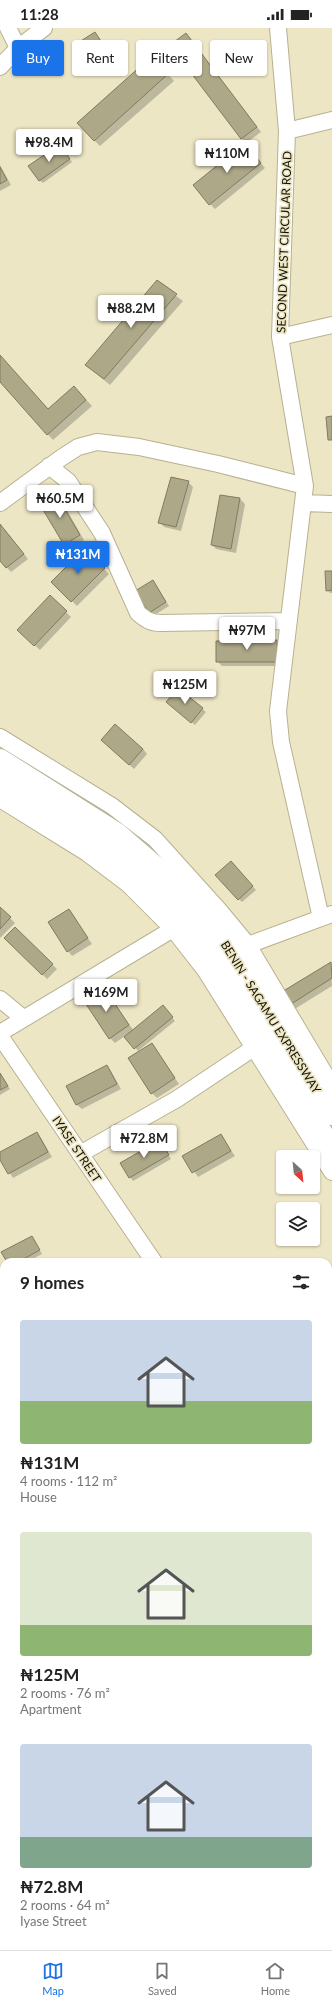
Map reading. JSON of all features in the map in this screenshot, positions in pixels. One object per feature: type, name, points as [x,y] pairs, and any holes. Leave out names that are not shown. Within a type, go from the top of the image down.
[{"type":"highway","name":"BENIN - SAGAMU EXPRESSWAY","points":[[0,760],[117,834],[162,873],[201,912],[231,950],[332,1114]]},
{"type":"highway","points":[[0,781],[119,855],[166,898],[201,938],[332,1150]]},
{"type":"street","points":[[8,28],[14,40]]},
{"type":"street","points":[[28,40],[44,28]]},
{"type":"street","name":"SECOND WEST CIRCULAR ROAD","points":[[278,28],[288,131],[280,337],[305,486],[278,711],[281,742],[326,916]]},
{"type":"street","points":[[0,67],[12,54]]},
{"type":"street","points":[[288,131],[332,120]]},
{"type":"street","points":[[280,337],[332,325]]},
{"type":"street","points":[[0,503],[49,466],[78,447],[97,442],[139,447],[218,464],[305,486]]},
{"type":"street","points":[[49,466],[68,481],[102,533],[138,613],[144,619],[150,622],[161,623],[289,621]]},
{"type":"street","points":[[304,503],[332,504]]},
{"type":"street","points":[[0,737],[112,806],[154,838],[219,910],[248,945],[332,1086]]},
{"type":"street","points":[[0,799],[45,826],[105,866],[128,884],[173,928],[205,970],[332,1172]]},
{"type":"street","points":[[248,945],[326,916]]},
{"type":"street","points":[[0,1034],[23,1018],[173,928]]},
{"type":"street","points":[[0,999],[23,1018]]},
{"type":"street","name":"IYASE STREET","points":[[0,1034],[151,1258]]},
{"type":"street","points":[[80,1154],[177,1099],[254,1048]]},
{"type":"building","points":[[95,32],[100,40],[82,40]]},
{"type":"building","points":[[186,33],[191,40],[177,40]]},
{"type":"building","points":[[202,54],[210,65],[210,76],[218,76],[257,127],[241,139],[193,76],[202,76]]},
{"type":"building","points":[[136,70],[136,76],[166,76],[94,141],[77,123]]},
{"type":"building","points":[[245,143],[261,163],[209,205],[193,185]]},
{"type":"building","points":[[60,144],[70,159],[39,181],[28,166]]},
{"type":"building","points":[[0,167],[7,180],[0,184]]},
{"type":"building","points":[[157,280],[177,294],[104,379],[85,365]]},
{"type":"building","points":[[0,355],[48,409],[74,386],[86,400],[47,435],[0,382]]},
{"type":"building","points":[[332,416],[332,440],[328,440],[326,417]]},
{"type":"building","points":[[171,477],[189,481],[176,527],[158,523]]},
{"type":"building","points":[[56,494],[80,535],[64,545],[39,503]]},
{"type":"building","points":[[220,495],[240,498],[231,549],[211,545]]},
{"type":"building","points":[[0,524],[24,554],[6,568],[0,561]]},
{"type":"building","points":[[85,548],[105,568],[71,602],[51,582]]},
{"type":"building","points":[[325,571],[332,571],[332,590],[326,591]]},
{"type":"building","points":[[153,580],[166,602],[149,613],[135,591]]},
{"type":"building","points":[[50,595],[67,611],[34,646],[17,630]]},
{"type":"building","points":[[277,640],[277,662],[216,662],[216,641]]},
{"type":"building","points":[[178,688],[203,708],[191,723],[166,702]]},
{"type":"building","points":[[115,724],[143,749],[129,765],[101,740]]},
{"type":"building","points":[[231,861],[253,886],[238,900],[215,875]]},
{"type":"building","points":[[0,907],[11,917],[0,929]]},
{"type":"building","points":[[69,909],[88,938],[67,952],[48,922]]},
{"type":"building","points":[[15,927],[53,964],[42,975],[4,938]]},
{"type":"building","points":[[331,962],[332,978],[288,1006],[280,993]]},
{"type":"building","points":[[104,987],[129,1025],[109,1039],[84,1001]]},
{"type":"building","points":[[163,1005],[173,1017],[134,1049],[124,1037]]},
{"type":"building","points":[[152,1043],[175,1078],[151,1094],[128,1058]]},
{"type":"building","points":[[107,1065],[117,1084],[76,1105],[66,1086]]},
{"type":"building","points":[[0,1073],[8,1086],[0,1090]]},
{"type":"building","points":[[37,1132],[48,1152],[8,1174],[0,1160],[0,1152]]},
{"type":"building","points":[[221,1134],[231,1151],[192,1173],[182,1156]]},
{"type":"building","points":[[160,1140],[169,1155],[129,1178],[120,1163]]},
{"type":"building","points":[[32,1236],[40,1250],[25,1258],[5,1258],[1,1252]]}]
